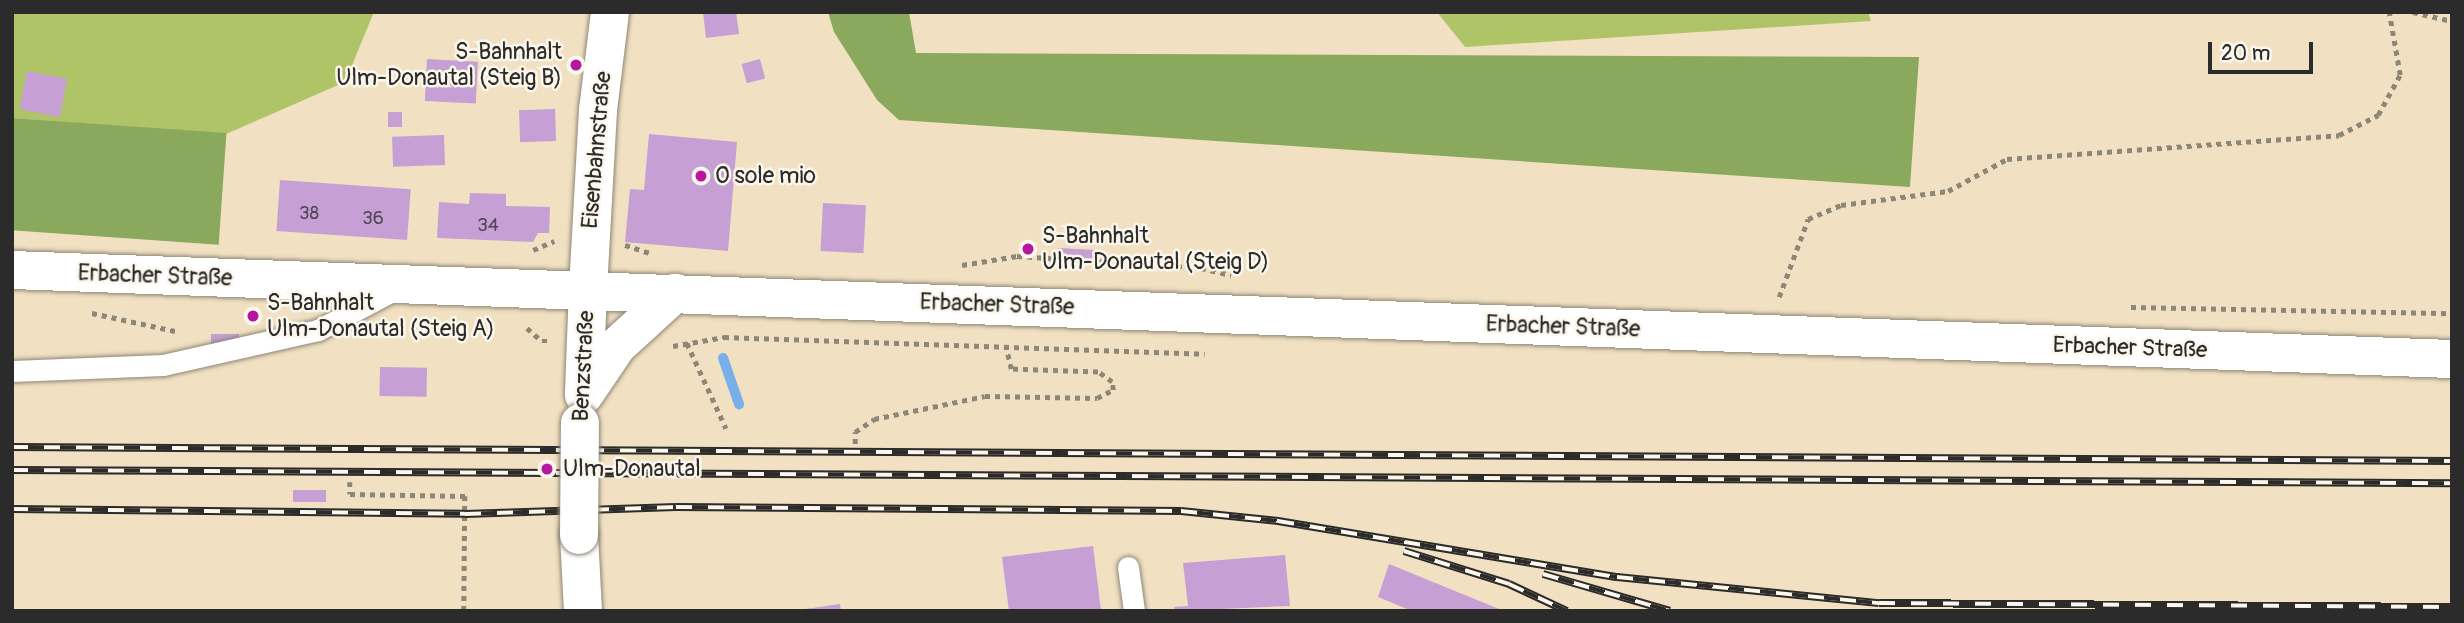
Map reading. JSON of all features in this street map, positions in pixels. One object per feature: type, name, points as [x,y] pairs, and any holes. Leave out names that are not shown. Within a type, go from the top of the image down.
[{"type":"main road","name":"Eisenbahnstraße","points":[[588,289],[598,110],[610,12]]},
{"type":"main road","name":"Erbacher Straße","points":[[12,270],[2452,359]]},
{"type":"main road","name":"Benzstraße","points":[[583,611],[579,535],[588,289]]},
{"type":"main road","points":[[582,409],[617,346],[675,293]]},
{"type":"lane","points":[[12,371],[163,365],[318,330],[401,286]]},
{"type":"lane","points":[[1128,567],[1135,611]]},
{"type":"path","points":[[1766,334],[1792,252],[1808,219],[1841,205],[1948,191],[2007,159],[2339,135],[2378,115],[2400,75],[2389,12]]},
{"type":"path","points":[[2413,12],[2452,21]]},
{"type":"path","points":[[687,342],[726,428]]},
{"type":"path","points":[[855,444],[855,432],[874,419],[985,396],[1097,398],[1113,390],[1112,382],[1098,372],[1011,369],[1006,348]]},
{"type":"path","points":[[350,482],[350,494],[465,496],[464,611]]},
{"type":"green space","points":[[12,12],[374,12],[345,82],[226,134],[12,118]]},
{"type":"green space","points":[[828,12],[909,12],[916,53],[1919,57],[1910,187],[899,120],[877,100],[834,32]]},
{"type":"green space","points":[[1437,12],[1868,12],[1871,21],[1465,47]]},
{"type":"green space","points":[[12,118],[226,133],[219,245],[12,230]]},
{"type":"building","points":[[703,12],[736,12],[739,34],[706,38]]},
{"type":"building","points":[[427,59],[478,62],[476,104],[425,101]]},
{"type":"building","points":[[760,59],[765,78],[747,83],[742,64]]},
{"type":"building","points":[[27,71],[67,79],[60,117],[20,109]]},
{"type":"building","points":[[555,109],[556,141],[520,142],[519,110]]},
{"type":"building","points":[[388,112],[402,112],[402,127],[388,127]]},
{"type":"building","points":[[649,134],[737,142],[728,251],[625,242],[630,189],[644,190]]},
{"type":"building","points":[[444,135],[445,165],[393,167],[392,137]]},
{"type":"building","points":[[280,180],[411,189],[407,240],[276,231]]},
{"type":"building","points":[[470,193],[506,194],[506,206],[550,207],[549,233],[538,233],[533,242],[437,238],[439,202],[469,204]]},
{"type":"building","points":[[823,203],[866,205],[863,253],[820,251]]},
{"type":"building","points":[[1058,248],[1097,250],[1096,259],[1058,257]]},
{"type":"building","points":[[211,334],[239,334],[239,344],[211,344]]},
{"type":"building","points":[[380,367],[427,368],[426,397],[379,396]]},
{"type":"building","points":[[293,490],[326,490],[326,502],[293,502]]},
{"type":"building","points":[[1093,546],[1101,611],[1009,611],[1002,557]]},
{"type":"building","points":[[1285,555],[1290,606],[1175,611],[1174,607],[1188,606],[1183,563]]},
{"type":"building","points":[[1389,564],[1504,611],[1412,611],[1378,597]]},
{"type":"building","points":[[840,604],[841,611],[805,611],[805,609]]},
{"type":"waterway","points":[[723,358],[739,404]]},
{"type":"railway","points":[[12,447],[2452,461]]},
{"type":"railway","points":[[12,470],[2452,483]]},
{"type":"railway","points":[[12,509],[465,514],[676,507],[1181,511],[1278,521],[1617,577],[1879,603],[2452,607]]},
{"type":"railway","points":[[1404,551],[1509,584],[1567,611]]},
{"type":"railway","points":[[1543,574],[1670,611]]},
{"type":"place","name":"S-Bahnhalt Ulm-Donautal (Steig B)","points":[[576,65]]},
{"type":"place","name":"O sole mio","points":[[701,176]]},
{"type":"place","name":"S-Bahnhalt Ulm-Donautal (Steig D)","points":[[1028,249]]},
{"type":"place","name":"S-Bahnhalt Ulm-Donautal (Steig A)","points":[[253,316]]},
{"type":"place","name":"Ulm-Donautal","points":[[547,469]]}]
